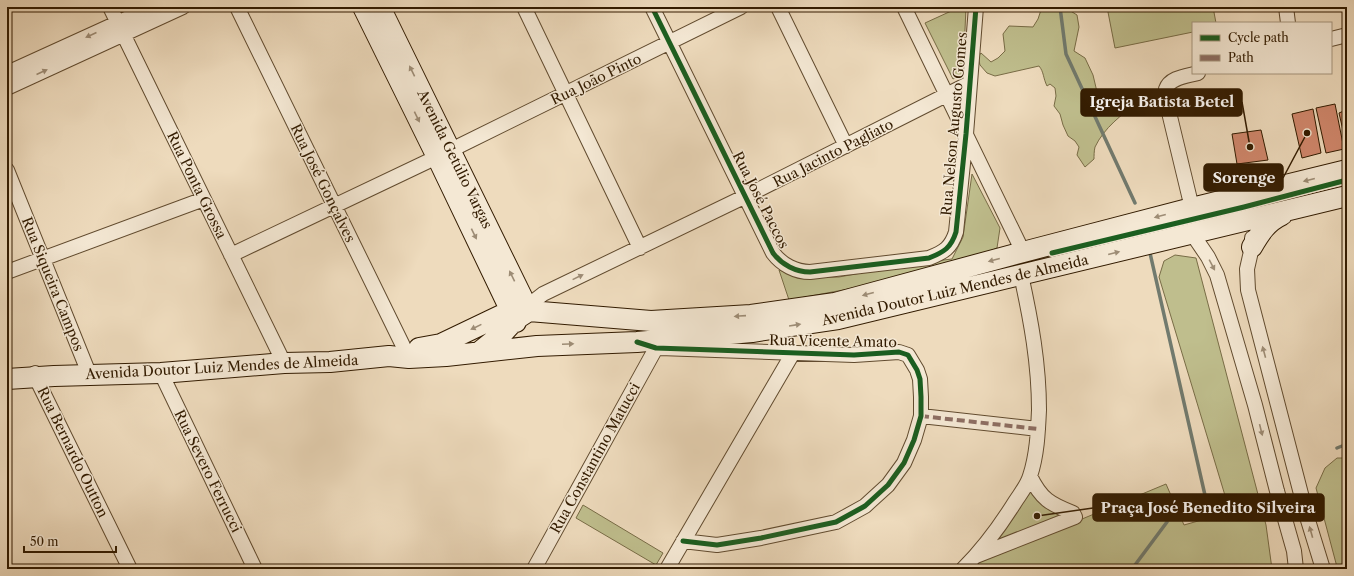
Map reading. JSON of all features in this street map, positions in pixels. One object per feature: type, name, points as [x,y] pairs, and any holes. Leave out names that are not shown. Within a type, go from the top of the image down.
[{"type":"main road","name":"Avenida Getúlio Vargas","points":[[363,7],[529,310],[523,334],[537,346]]},
{"type":"main road","name":"Avenida Getúlio Vargas","points":[[380,7],[444,154]]},
{"type":"main road","name":"Avenida Doutor Luiz Mendes de Almeida","points":[[401,355],[441,344],[529,310],[651,321],[751,315],[835,303],[1192,208],[1347,170]]},
{"type":"main road","name":"Avenida Doutor Luiz Mendes de Almeida","points":[[7,373],[42,376],[90,376],[161,373],[284,363],[330,362],[401,355],[480,352],[537,346],[637,342],[683,343],[838,319],[1137,247],[1191,232],[1347,196]]},
{"type":"main road","points":[[1232,198],[1244,207],[1252,218]]},
{"type":"main road","points":[[1191,232],[1194,219],[1212,203]]},
{"type":"main road","points":[[1252,247],[1263,229],[1273,219],[1297,208]]},
{"type":"main road","points":[[480,352],[529,310]]},
{"type":"main road","name":"Avenida Doutor Luiz Mendes de Almeida","points":[[7,379],[42,376]]},
{"type":"street","name":"Rua Ponta Grossa","points":[[110,7],[284,363]]},
{"type":"street","points":[[7,88],[121,29],[152,7]]},
{"type":"street","points":[[7,73],[183,7]]},
{"type":"street","name":"Rua José Gonçalves","points":[[236,7],[334,206],[401,355]]},
{"type":"street","points":[[524,7],[640,248]]},
{"type":"street","name":"Rua José Paccos","points":[[652,7],[773,253],[783,264],[804,272],[929,258],[946,250],[952,242]]},
{"type":"street","name":"Rua João Pinto","points":[[231,255],[444,154],[741,7]]},
{"type":"street","points":[[778,7],[846,146]]},
{"type":"street","points":[[904,7],[1023,252]]},
{"type":"street","name":"Rua Nelson Augusto Gomes","points":[[952,242],[956,232],[966,134],[976,7]]},
{"type":"street","points":[[1286,7],[1288,22]]},
{"type":"street","points":[[1332,39],[1347,35]]},
{"type":"street","points":[[1192,208],[1166,100],[1166,89],[1171,82],[1176,79],[1194,74]]},
{"type":"street","name":"Rua Jacinto Pagliato","points":[[529,310],[640,248],[970,83]]},
{"type":"street","name":"Rua Siqueira Campos","points":[[7,170],[90,376]]},
{"type":"street","points":[[7,272],[204,200]]},
{"type":"street","points":[[1252,218],[1252,247],[1247,269],[1248,290],[1307,517],[1323,569]]},
{"type":"street","points":[[1191,232],[1208,257],[1217,275],[1256,409],[1294,551],[1296,569]]},
{"type":"street","points":[[963,569],[976,556],[1003,521],[1025,487],[1030,476],[1037,447],[1037,363],[1033,330],[1022,275]]},
{"type":"street","name":"Rua Vicente Amato","points":[[637,342],[656,348],[683,343],[793,352],[854,355],[899,352],[908,355],[917,370],[920,379],[920,416],[914,440],[904,463],[888,485],[865,506],[836,522],[766,537],[717,545],[683,541]]},
{"type":"street","name":"Rua Constantino Matucci","points":[[534,569],[656,348]]},
{"type":"street","points":[[667,569],[793,352]]},
{"type":"street","name":"Rua Severo Ferrucci","points":[[161,373],[255,569]]},
{"type":"street","name":"Rua Bernardo Outton","points":[[42,376],[130,569]]},
{"type":"street","points":[[1248,384],[1254,388],[1262,390],[1269,387],[1272,381]]},
{"type":"street","points":[[1256,409],[1266,403],[1274,405],[1280,409]]},
{"type":"street","points":[[920,416],[1038,429]]},
{"type":"street","points":[[976,556],[1075,517],[1072,513],[1045,500],[1034,486],[1030,476]]},
{"type":"shaded area","points":[[960,7],[966,7],[963,74],[953,79],[925,23]]},
{"type":"shaded area","points":[[1042,7],[1068,7],[1069,10],[1077,15],[1079,27],[1074,51],[1085,58],[1093,75],[1098,96],[1114,92],[1133,91],[1138,103],[1120,117],[1103,134],[1095,147],[1094,159],[1085,167],[1077,155],[1079,147],[1075,141],[1068,136],[1060,114],[1054,106],[1056,96],[1055,88],[1050,84],[1047,86],[1039,66],[995,76],[987,73],[980,65],[978,57],[981,53],[991,62],[1005,51],[1003,34],[1009,26],[1033,27],[1038,19]]},
{"type":"shaded area","points":[[1107,7],[1213,7],[1216,22],[1192,22],[1192,32],[1115,48]]},
{"type":"shaded area","points":[[972,174],[1000,228],[997,248],[951,268],[789,300],[779,270],[804,278],[839,277],[910,264],[952,259],[963,237]]},
{"type":"shaded area","points":[[1175,255],[1196,258],[1266,525],[1272,569],[971,569],[979,562],[1166,484],[1184,525],[1230,512],[1159,277],[1164,261]]},
{"type":"shaded area","points":[[1337,458],[1347,458],[1347,569],[1338,569],[1337,567],[1316,488],[1325,468]]},
{"type":"shaded area","points":[[1032,489],[1064,519],[991,546]]},
{"type":"shaded area","points":[[583,505],[663,553],[656,565],[576,518]]},
{"type":"building","points":[[1345,101],[1347,101],[1347,148],[1339,113],[1346,110]]},
{"type":"building","points":[[1335,104],[1344,149],[1326,153],[1316,108]]},
{"type":"building","points":[[1313,109],[1321,153],[1302,158],[1292,114]]},
{"type":"building","points":[[1261,130],[1268,160],[1237,164],[1232,134]]},
{"type":"waterway","points":[[1060,7],[1066,54],[1135,203]]},
{"type":"waterway","points":[[1150,253],[1207,504]]},
{"type":"waterway","points":[[1337,448],[1347,444]]},
{"type":"waterway","points":[[1132,569],[1167,522]]},
{"type":"marked path","points":[[921,416],[1038,429]]},
{"type":"cycle path","points":[[652,7],[773,253],[790,267],[805,272],[929,258],[939,254],[952,242],[956,232],[966,134],[976,7]]},
{"type":"cycle path","points":[[1052,253],[1244,207],[1347,180]]},
{"type":"cycle path","points":[[637,342],[656,348],[854,355],[899,352],[908,355],[917,370],[920,379],[921,416],[914,440],[904,463],[888,485],[865,506],[836,522],[761,538],[717,545],[683,541]]},
{"type":"place","name":"Sorenge","points":[[1307,133]]},
{"type":"place","name":"Igreja Batista Betel","points":[[1250,147]]},
{"type":"place","name":"Praça José Benedito Silveira","points":[[1037,516]]}]
